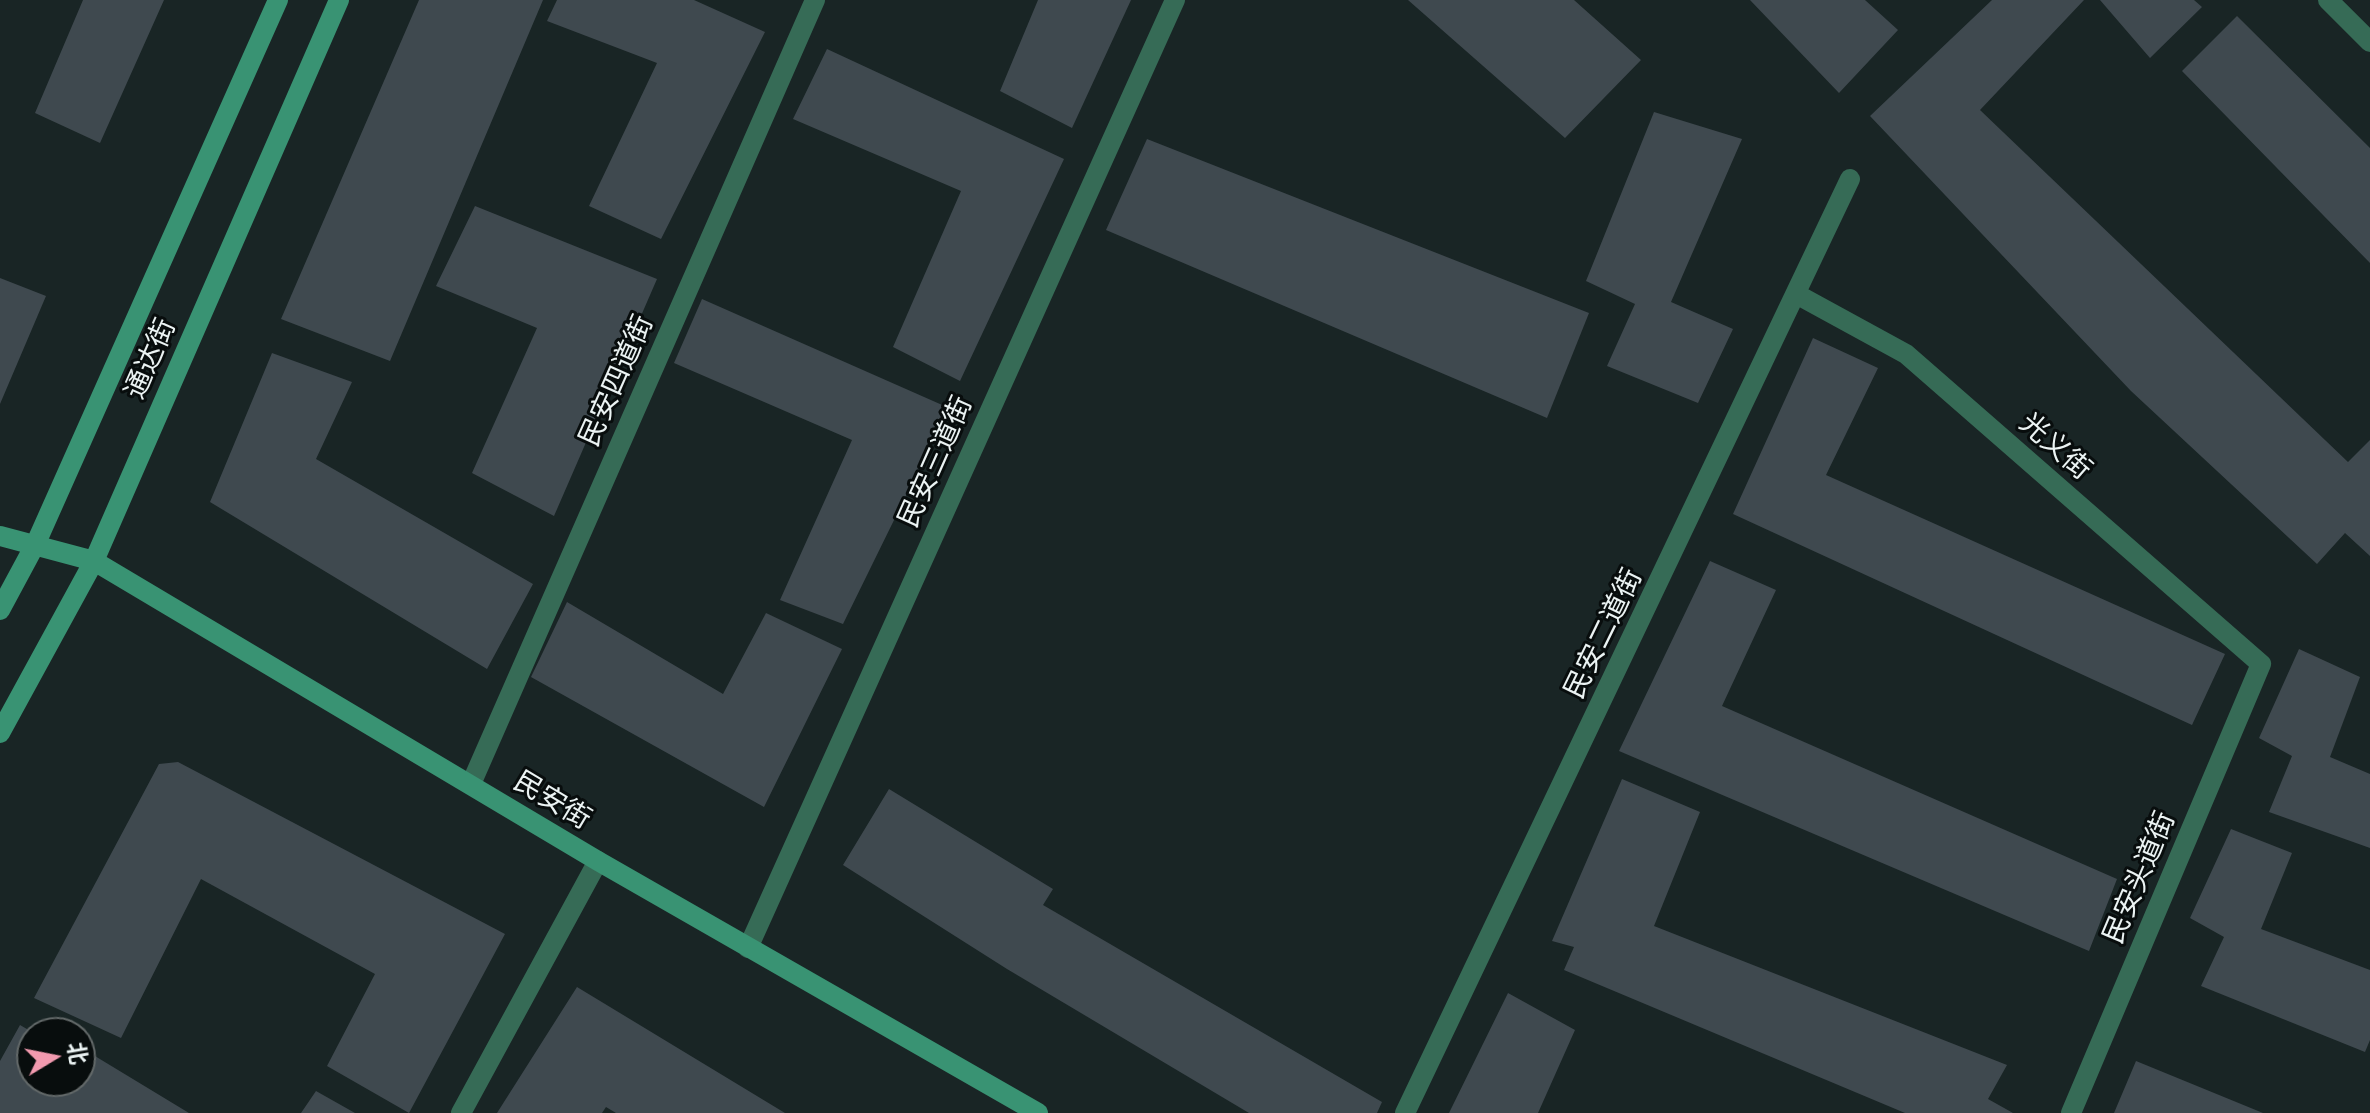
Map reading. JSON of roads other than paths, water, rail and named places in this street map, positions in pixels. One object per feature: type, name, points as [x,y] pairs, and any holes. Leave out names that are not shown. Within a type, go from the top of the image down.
[{"type":"main road","name":"通达街","points":[[0,610],[36,543],[278,0]]},
{"type":"main road","name":"通达街","points":[[0,733],[94,561],[339,0]]},
{"type":"main road","name":"民安街","points":[[0,536],[36,543],[94,561],[598,861],[1038,1113]]},
{"type":"street","name":"民安四道街","points":[[471,784],[815,0]]},
{"type":"street","name":"民安三道街","points":[[748,948],[1175,0]]},
{"type":"street","points":[[2328,0],[2370,42]]},
{"type":"street","name":"民安二道街","points":[[1405,1113],[1798,295],[1850,179]]},
{"type":"street","name":"光义街","points":[[1798,295],[1906,354],[2261,664]]},
{"type":"street","name":"民安头道街","points":[[2071,1113],[2261,664]]},
{"type":"street","points":[[461,1113],[598,861]]}]
